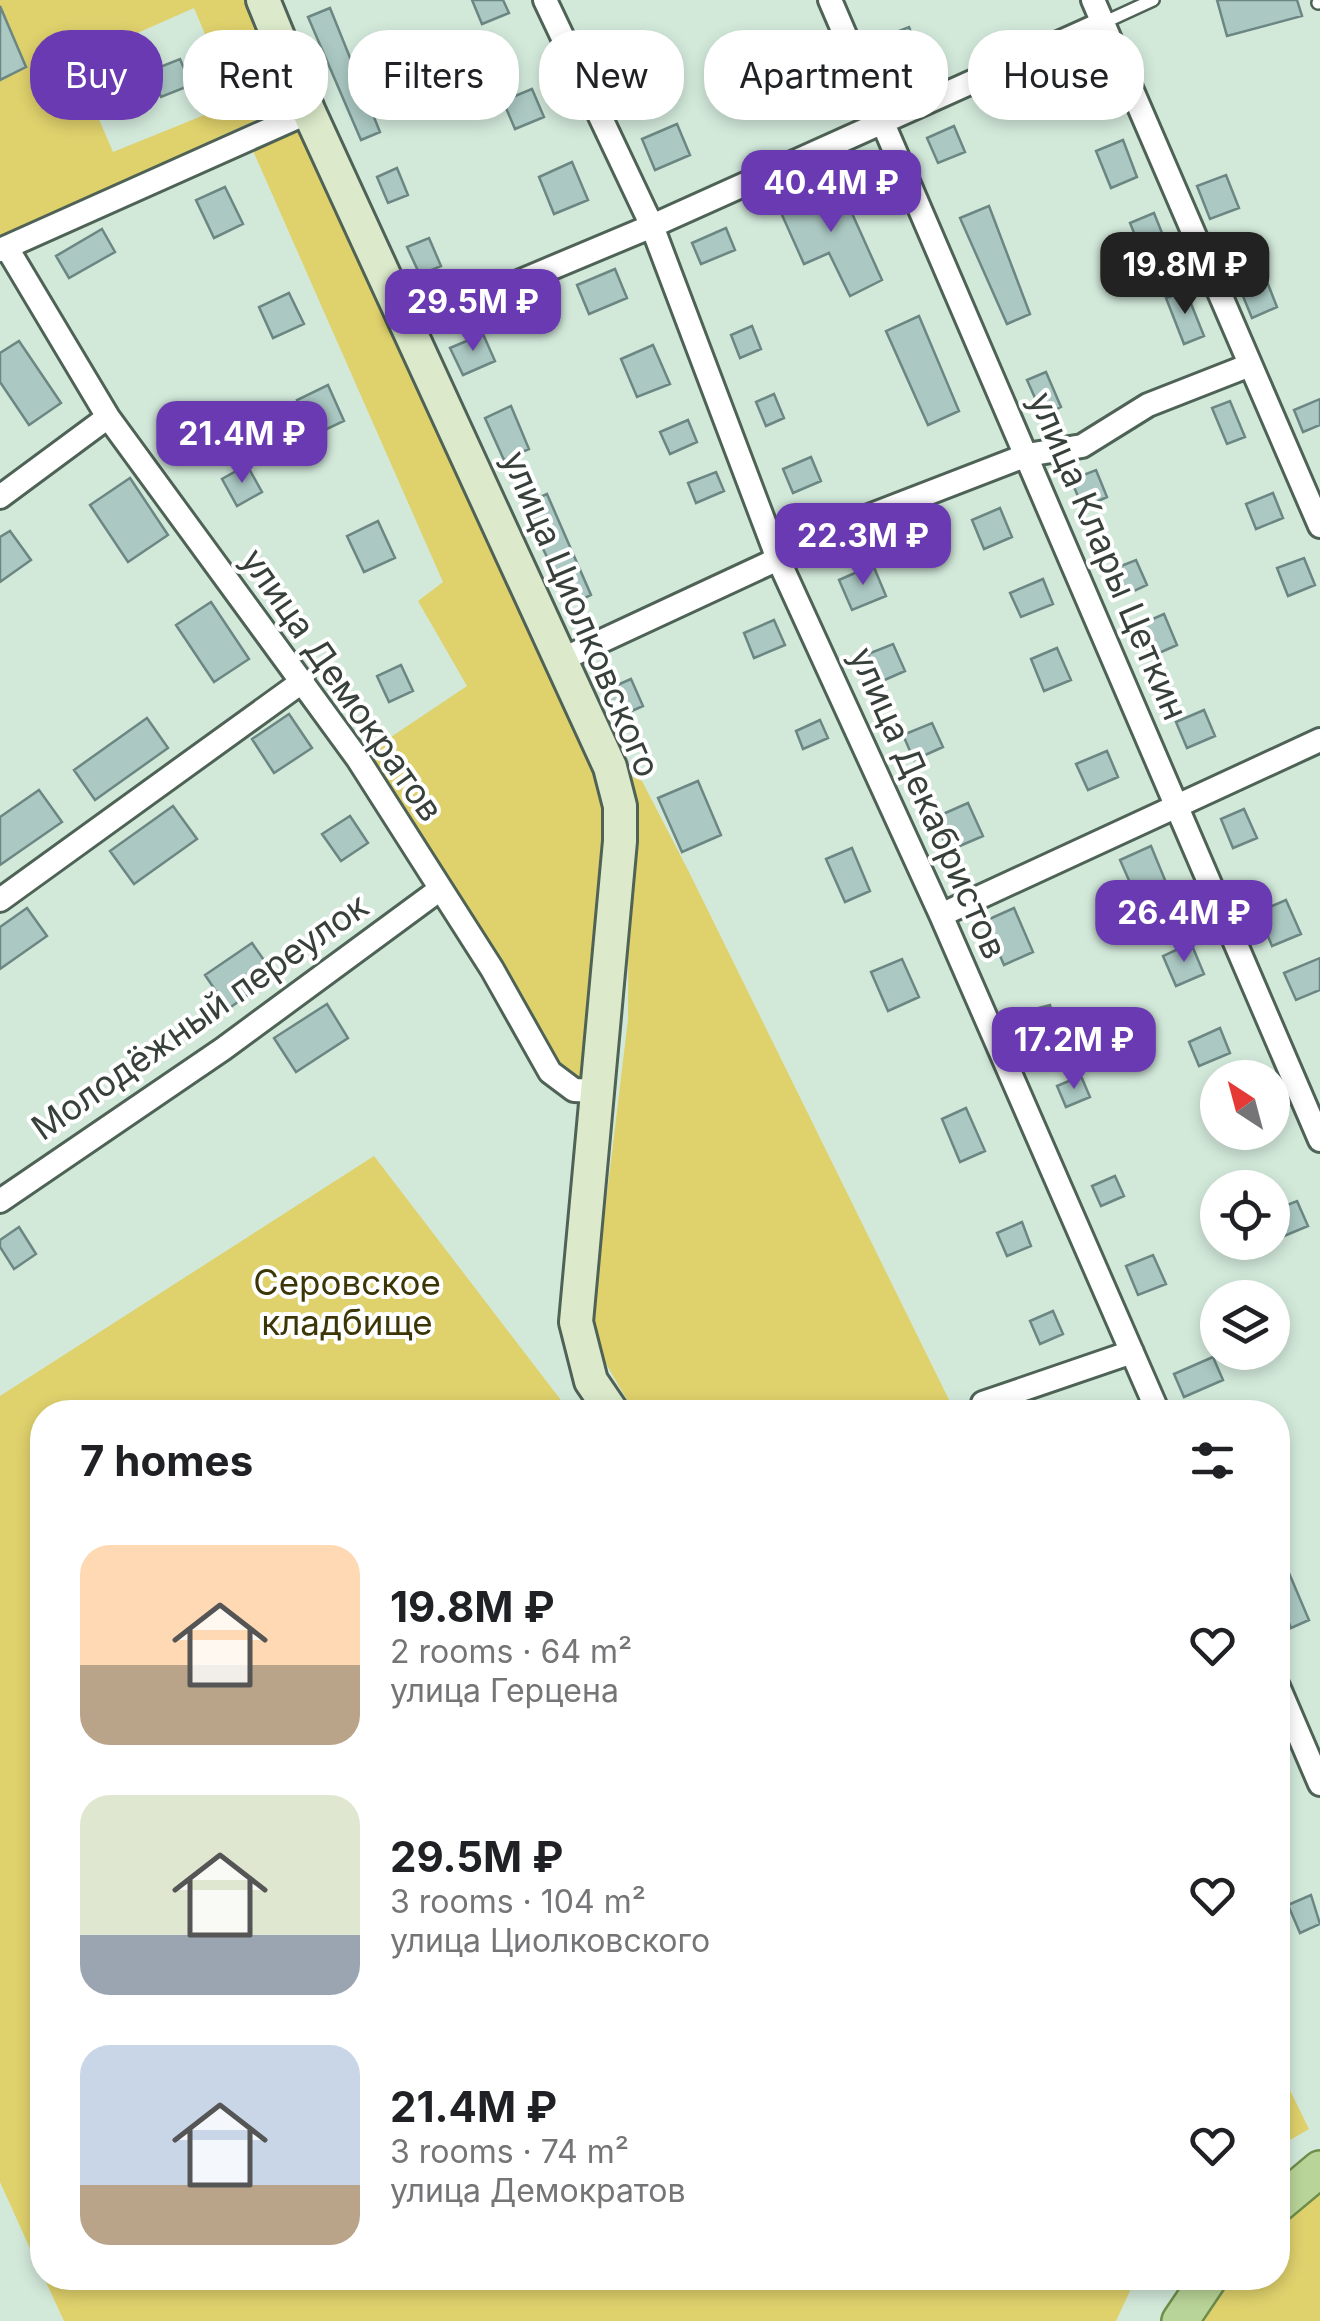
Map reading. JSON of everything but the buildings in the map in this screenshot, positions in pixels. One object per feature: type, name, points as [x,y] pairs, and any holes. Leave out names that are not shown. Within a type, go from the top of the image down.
[{"type":"main road","name":"улица Циолковского","points":[[263,0],[275,30]]},
{"type":"main road","name":"улица Циолковского","points":[[313,120],[563,659],[610,767],[620,806],[576,1322],[590,1381],[603,1400]]},
{"type":"main road","points":[[1290,2194],[1320,2169]]},
{"type":"main road","points":[[1180,2321],[1201,2290]]},
{"type":"street","name":"улица Декабристов","points":[[546,0],[652,226],[778,559],[941,915],[1153,1400]]},
{"type":"street","name":"улица Клары Цеткин","points":[[830,0],[1320,1140]]},
{"type":"street","points":[[1093,0],[1320,526]]},
{"type":"street","points":[[411,328],[652,226],[1103,24]]},
{"type":"street","points":[[4,249],[291,120]]},
{"type":"street","name":"улица Демократов","points":[[4,249],[108,417],[358,759],[492,969],[550,1072],[574,1090],[596,1091]]},
{"type":"street","points":[[563,659],[778,559],[794,545],[1027,455],[1082,446],[1148,405],[1250,365]]},
{"type":"street","points":[[0,497],[108,417]]},
{"type":"street","points":[[0,900],[303,681]]},
{"type":"street","points":[[941,915],[1320,740]]},
{"type":"street","name":"Молодёжный переулок","points":[[0,1201],[223,1048],[439,890]]},
{"type":"street","points":[[990,1400],[1132,1352]]},
{"type":"street","points":[[1290,1714],[1320,1784]]},
{"type":"lane","points":[[1103,24],[1153,0]]},
{"type":"green space","points":[[0,0],[251,0],[263,30],[203,30],[194,8],[144,30],[30,30],[30,120],[99,120],[113,152],[192,120],[256,120],[0,237]]},
{"type":"green space","points":[[289,120],[313,120],[610,767],[597,1091],[574,1090],[358,759],[467,686],[418,601],[443,582],[247,137]]},
{"type":"green space","points":[[629,775],[642,781],[688,870],[949,1400],[627,1400],[590,1336],[628,1019]]},
{"type":"green space","name":"Серовское кладбище","points":[[374,1156],[561,1400],[30,1400],[30,2248],[0,2182],[0,1396]]},
{"type":"green space","points":[[1290,2090],[1309,2129],[1290,2140]]},
{"type":"green space","points":[[1320,2169],[1320,2321],[1181,2321],[1201,2290],[1290,2290],[1290,2194]]},
{"type":"green space","points":[[50,2290],[1130,2290],[1116,2321],[64,2321]]}]
